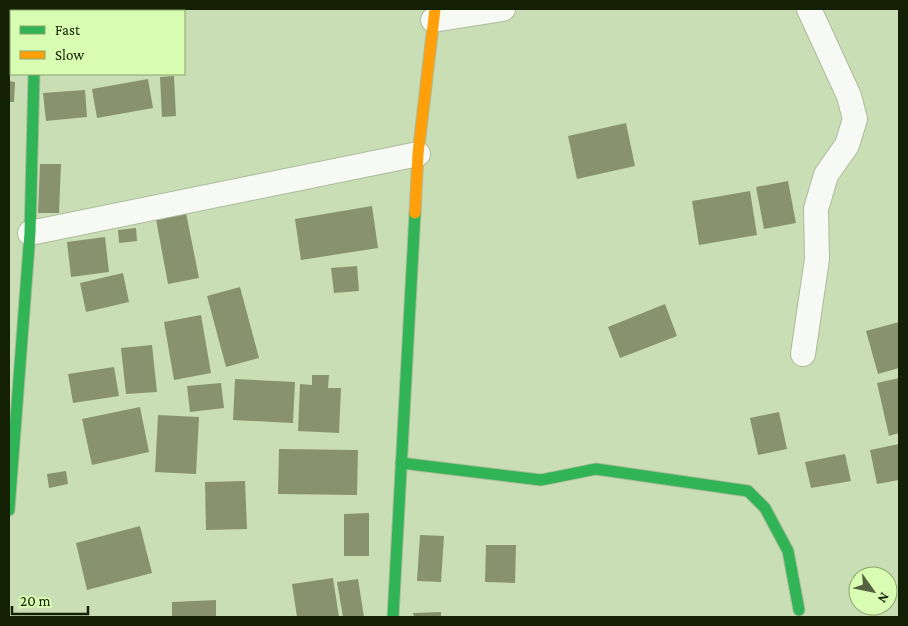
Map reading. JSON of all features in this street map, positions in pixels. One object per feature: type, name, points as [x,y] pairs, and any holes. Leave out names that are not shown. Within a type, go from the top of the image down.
[{"type":"street","points":[[393,617],[418,154],[434,14],[504,9]]},
{"type":"street","points":[[803,354],[817,259],[816,209],[826,174],[847,145],[855,119],[849,96],[809,9]]},
{"type":"street","points":[[9,510],[30,233],[34,75]]},
{"type":"street","points":[[30,233],[418,154]]},
{"type":"street","points":[[401,463],[541,480],[596,469],[748,491],[765,508],[788,550],[799,610]]},
{"type":"building","points":[[174,76],[176,116],[162,117],[160,77]]},
{"type":"building","points":[[148,79],[153,108],[97,118],[92,89]]},
{"type":"building","points":[[9,81],[15,82],[14,102],[9,102]]},
{"type":"building","points":[[85,90],[87,117],[46,121],[43,93]]},
{"type":"building","points":[[626,123],[635,166],[577,179],[568,136]]},
{"type":"building","points":[[40,164],[61,164],[59,213],[38,213]]},
{"type":"building","points":[[788,181],[796,223],[764,229],[756,187]]},
{"type":"building","points":[[750,191],[757,235],[699,245],[692,201]]},
{"type":"building","points":[[372,206],[378,248],[301,260],[295,219]]},
{"type":"building","points":[[185,208],[199,278],[168,284],[155,214]]},
{"type":"building","points":[[136,228],[137,241],[119,243],[118,230]]},
{"type":"building","points":[[105,237],[109,272],[71,277],[67,242]]},
{"type":"building","points":[[357,266],[359,291],[334,293],[331,268]]},
{"type":"building","points":[[123,273],[129,302],[86,312],[80,283]]},
{"type":"building","points":[[240,287],[259,358],[226,367],[207,296]]},
{"type":"building","points":[[665,304],[677,336],[620,358],[608,327]]},
{"type":"building","points":[[201,315],[211,373],[174,380],[164,322]]},
{"type":"building","points":[[899,322],[899,368],[878,374],[866,331]]},
{"type":"building","points":[[152,345],[157,392],[126,394],[121,348]]},
{"type":"building","points":[[114,367],[119,396],[73,403],[68,374]]},
{"type":"building","points":[[312,375],[329,375],[328,388],[341,388],[339,433],[298,431],[300,384],[312,385]]},
{"type":"building","points":[[899,378],[899,433],[889,436],[877,383]]},
{"type":"building","points":[[235,379],[295,382],[293,423],[233,420]]},
{"type":"building","points":[[221,383],[224,408],[190,412],[187,386]]},
{"type":"building","points":[[140,407],[149,452],[92,465],[82,419]]},
{"type":"building","points":[[779,412],[787,449],[758,455],[750,418]]},
{"type":"building","points":[[158,415],[199,417],[196,474],[155,472]]},
{"type":"building","points":[[899,444],[899,480],[877,484],[870,450]]},
{"type":"building","points":[[279,449],[358,450],[357,495],[278,494]]},
{"type":"building","points":[[845,454],[851,481],[811,488],[805,462]]},
{"type":"building","points":[[66,471],[68,484],[49,488],[47,474]]},
{"type":"building","points":[[245,481],[247,529],[206,530],[205,482]]},
{"type":"building","points":[[369,513],[369,556],[344,556],[344,514]]},
{"type":"building","points":[[140,526],[152,573],[87,590],[76,543]]},
{"type":"building","points":[[420,535],[444,536],[441,582],[417,581]]},
{"type":"building","points":[[486,545],[516,545],[515,583],[485,582]]},
{"type":"building","points":[[333,578],[339,617],[297,617],[292,584]]},
{"type":"building","points":[[358,579],[364,617],[343,617],[337,582]]},
{"type":"building","points":[[216,600],[216,617],[172,617],[172,602]]},
{"type":"building","points":[[441,612],[441,617],[414,617],[413,613]]},
{"type":"traffic: fast","points":[[9,510],[30,233],[34,75]]},
{"type":"traffic: fast","points":[[393,617],[415,213]]},
{"type":"traffic: fast","points":[[401,463],[541,480],[596,469],[748,491],[765,508],[788,551],[799,610]]},
{"type":"traffic: slow","points":[[415,213],[418,154],[435,9]]}]
